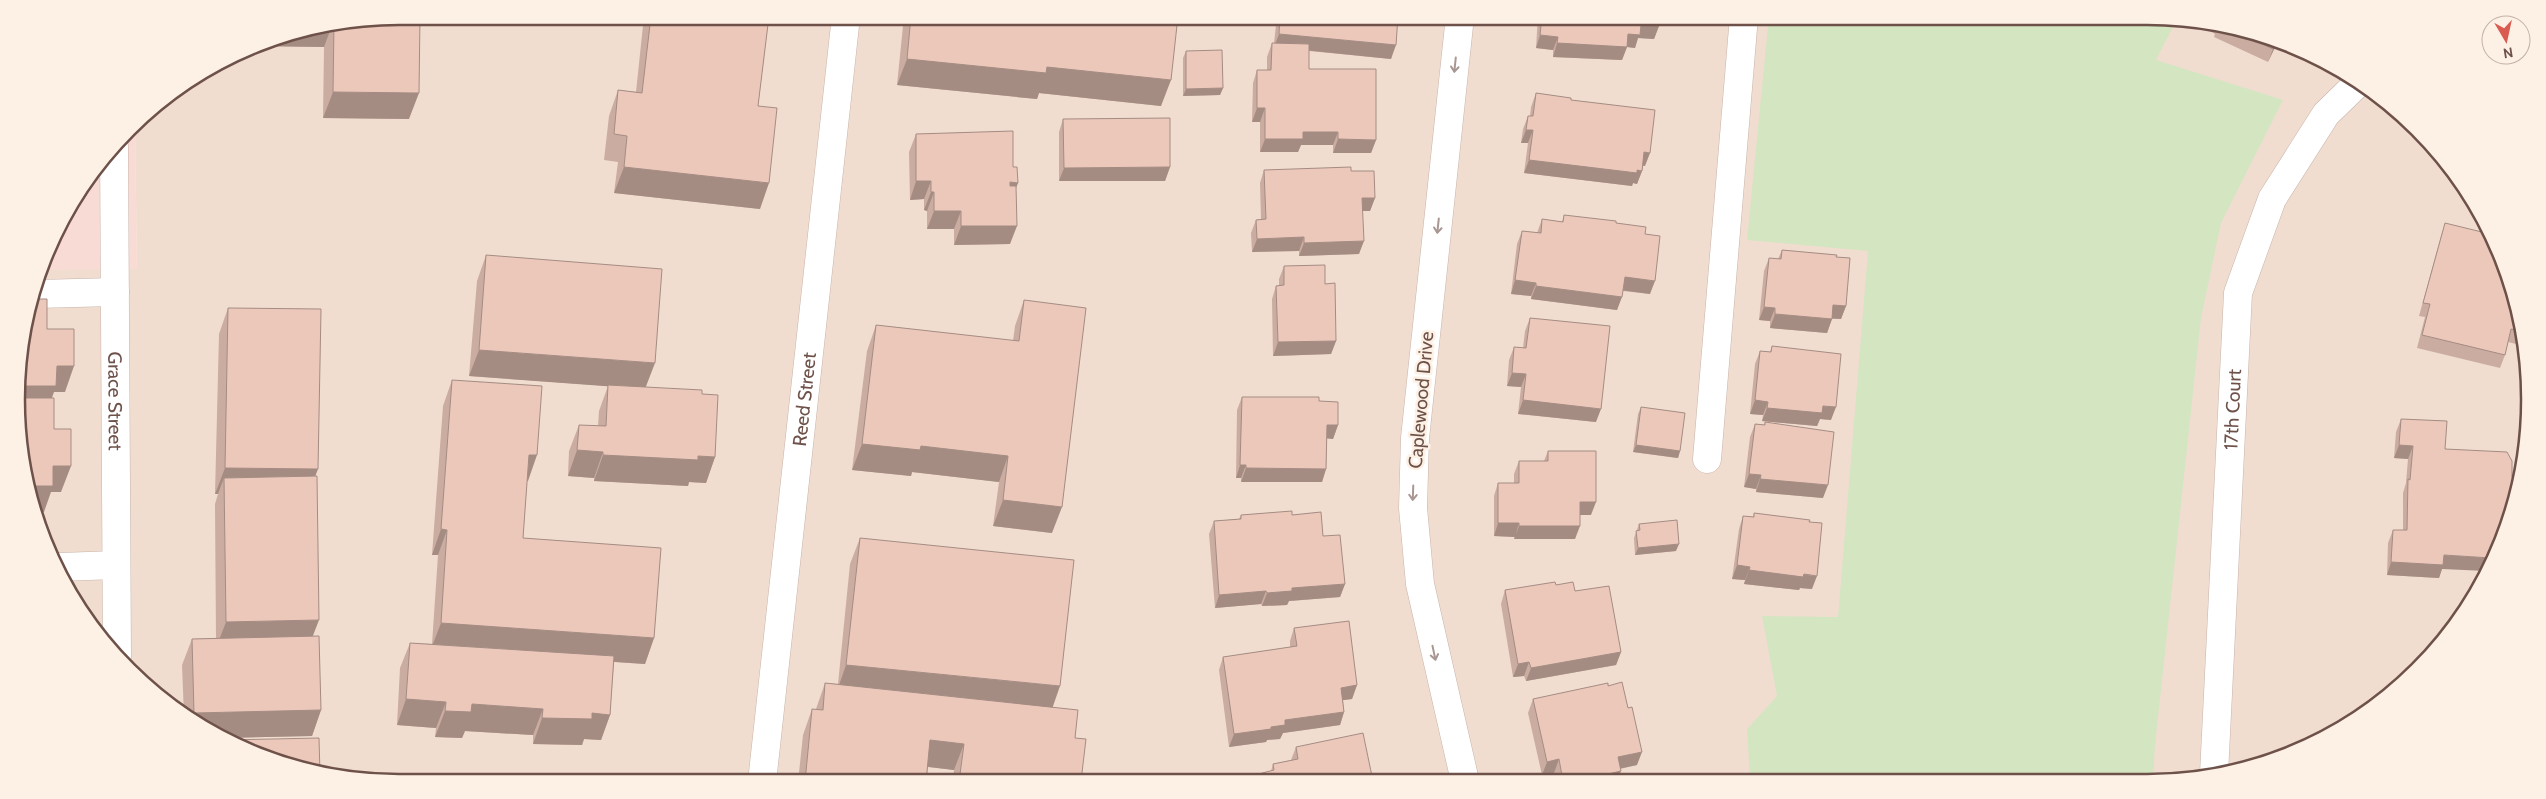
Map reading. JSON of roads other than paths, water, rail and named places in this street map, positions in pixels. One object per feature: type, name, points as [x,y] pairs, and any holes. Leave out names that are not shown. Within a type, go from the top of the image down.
[{"type":"street","name":"Reed Street","points":[[763,774],[845,25]]},
{"type":"street","name":"Caplewood Drive","points":[[1459,25],[1415,438],[1413,508],[1420,584],[1463,774]]},
{"type":"street","points":[[1707,460],[1743,25]]},
{"type":"street","name":"17th Court","points":[[2214,768],[2238,293],[2272,200],[2326,114],[2354,87]]},
{"type":"street","name":"Grace Street","points":[[114,158],[117,645]]},
{"type":"street","points":[[41,294],[115,292]]},
{"type":"street","points":[[65,567],[116,565]]}]
